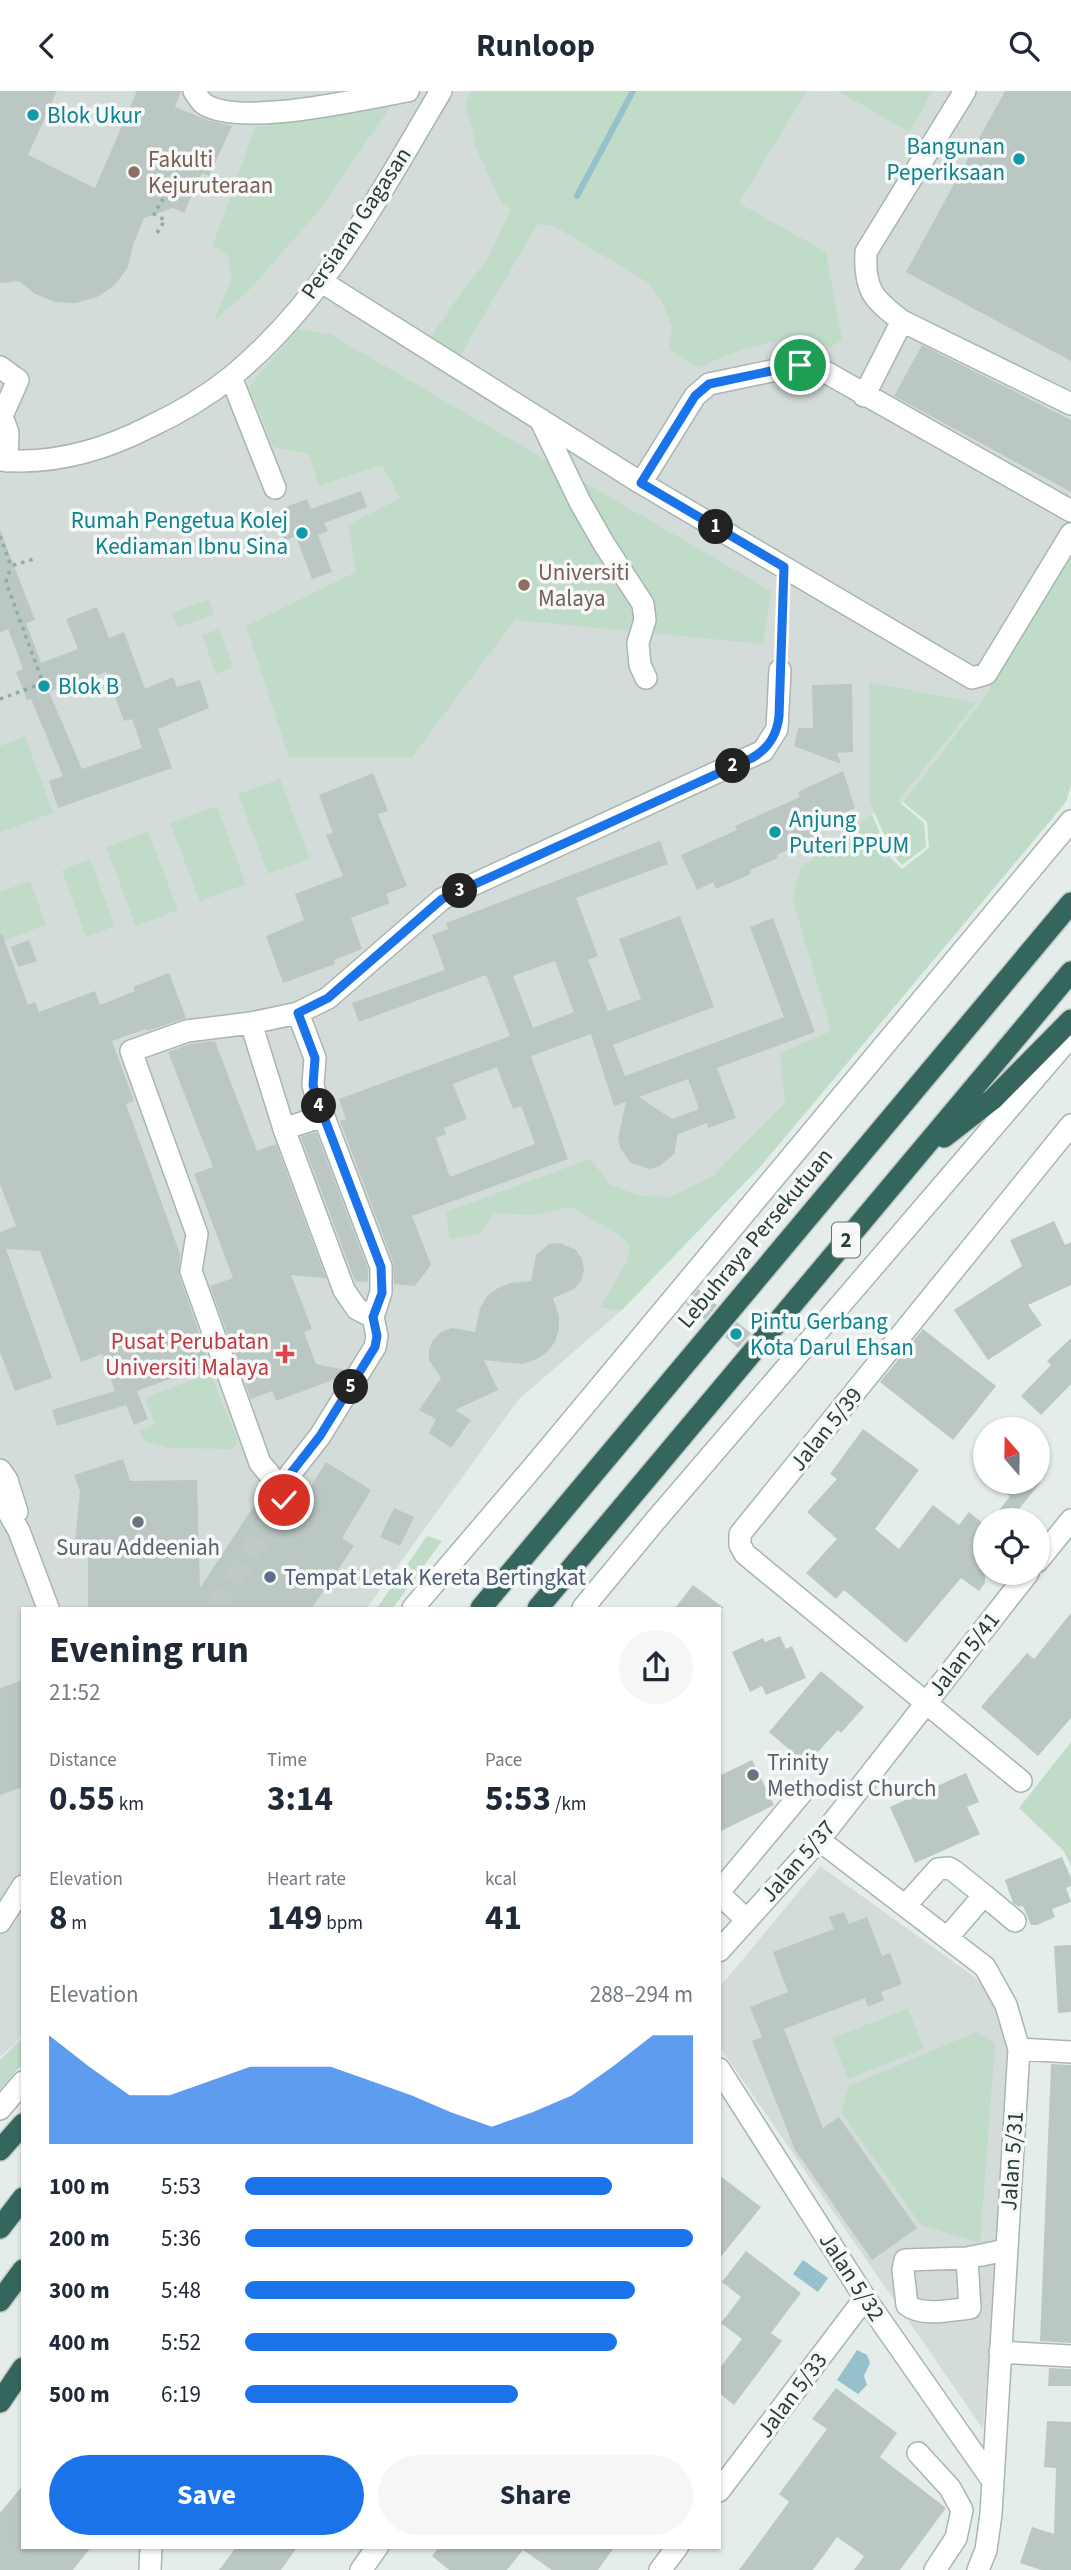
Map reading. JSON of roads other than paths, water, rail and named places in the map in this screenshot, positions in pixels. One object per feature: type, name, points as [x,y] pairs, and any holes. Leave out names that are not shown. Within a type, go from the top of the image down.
[{"type":"highway","name":"Lebuhraya Persekutuan","points":[[482,1607],[1071,903]]},
{"type":"highway","name":"2","points":[[539,1607],[1071,972]]},
{"type":"highway","points":[[913,1161],[993,1100],[1071,1020]]},
{"type":"highway","points":[[0,2150],[21,2126]]},
{"type":"highway","points":[[0,2228],[21,2201]]},
{"type":"highway","points":[[0,2301],[21,2273]]},
{"type":"highway","points":[[0,2402],[21,2371]]},
{"type":"street","points":[[194,91],[204,104],[229,112],[255,114],[408,91]]},
{"type":"street","name":"Persiaran Gagasan","points":[[4,460],[68,458],[114,445],[197,401],[231,377],[273,337],[322,282],[370,209],[441,91]]},
{"type":"street","points":[[965,91],[866,252],[865,269],[871,290],[877,302],[902,321],[1071,404]]},
{"type":"street","points":[[322,282],[641,483],[972,677],[986,674],[1071,534]]},
{"type":"street","points":[[864,396],[902,321]]},
{"type":"street","points":[[641,483],[695,396],[712,383],[800,365],[815,366],[1071,512]]},
{"type":"street","points":[[0,367],[18,380],[1,415],[8,433],[4,460]]},
{"type":"street","points":[[231,377],[275,488]]},
{"type":"street","points":[[540,419],[580,502],[643,604],[645,620],[638,643],[640,666],[646,678]]},
{"type":"street","points":[[298,1013],[315,1058],[313,1085],[323,1116],[381,1267],[382,1293],[373,1317],[377,1336],[375,1347],[282,1494],[260,1463],[191,1271],[197,1234],[131,1051],[187,1031],[251,1023],[298,1013],[328,998],[442,899],[763,751],[777,729],[780,670]]},
{"type":"street","points":[[414,1607],[1071,821]]},
{"type":"street","points":[[251,1023],[284,1129],[344,1290],[357,1309],[373,1317]]},
{"type":"street","points":[[584,1607],[1071,1036]]},
{"type":"street","points":[[992,1126],[993,1100]]},
{"type":"street","points":[[284,1129],[323,1116]]},
{"type":"street","name":"Jalan 5/39","points":[[926,1703],[745,1554],[740,1545],[740,1534],[1071,1125]]},
{"type":"street","points":[[0,1469],[7,1480],[19,1518],[19,1531]]},
{"type":"street","points":[[0,1497],[19,1531],[48,1607]]},
{"type":"street","points":[[1050,1546],[1071,1520]]},
{"type":"street","name":"Jalan 5/41","points":[[926,1703],[1019,1585]]},
{"type":"street","points":[[926,1703],[1021,1781]]},
{"type":"street","name":"Jalan 5/37","points":[[721,1946],[819,1840],[926,1703]]},
{"type":"street","points":[[721,1891],[804,1790]]},
{"type":"street","name":"Jalan 5/31","points":[[819,1840],[985,1967],[1006,2005],[1019,2049],[991,2514],[986,2550],[978,2570]]},
{"type":"street","points":[[905,1906],[933,1873],[944,1868],[954,1871],[1015,1921]]},
{"type":"street","points":[[0,1922],[13,1890]]},
{"type":"street","points":[[721,1895],[747,1920]]},
{"type":"street","points":[[947,1938],[984,1895]]},
{"type":"street","points":[[1019,2049],[1071,2052]]},
{"type":"street","name":"Jalan 5/32","points":[[721,2072],[864,2298],[992,2480]]},
{"type":"street","points":[[2,2109],[21,2085]]},
{"type":"street","points":[[967,2258],[1006,2250]]},
{"type":"street","name":"Jalan 5/33","points":[[721,2488],[864,2298]]},
{"type":"street","points":[[1000,2352],[1071,2356]]},
{"type":"street","points":[[918,2453],[950,2488],[962,2510],[956,2538],[935,2570]]},
{"type":"street","points":[[150,2570],[151,2549]]},
{"type":"street","points":[[361,2570],[376,2549]]},
{"type":"street","points":[[660,2570],[676,2549]]},
{"type":"water","points":[[803,2260],[828,2278],[818,2292],[793,2274]]},
{"type":"water","points":[[857,2350],[867,2355],[870,2363],[864,2376],[867,2385],[858,2394],[837,2380]]},
{"type":"waterway","points":[[577,196],[633,91]]},
{"type":"tunnel","points":[[216,1607],[284,1500]]},
{"type":"place","name":"Blok Ukur","points":[[33,115]]},
{"type":"place","name":"Bangunan Peperiksaan","points":[[1019,159]]},
{"type":"place","name":"Fakulti Kejuruteraan","points":[[134,172]]},
{"type":"place","name":"Rumah Pengetua Kolej Kediaman Ibnu Sina","points":[[302,533]]},
{"type":"place","name":"Universiti Malaya","points":[[524,585]]},
{"type":"place","name":"Blok B","points":[[44,686]]},
{"type":"place","name":"Anjung Puteri PPUM","points":[[775,832]]},
{"type":"place","name":"Pintu Gerbang Kota Darul Ehsan","points":[[736,1334]]},
{"type":"place","name":"Pusat Perubatan Universiti Malaya","points":[[285,1354]]},
{"type":"place","name":"Surau Addeeniah","points":[[138,1522]]},
{"type":"place","name":"Tempat Letak Kereta Bertingkat","points":[[270,1577]]},
{"type":"place","name":"Trinity Methodist Church","points":[[753,1775]]}]
